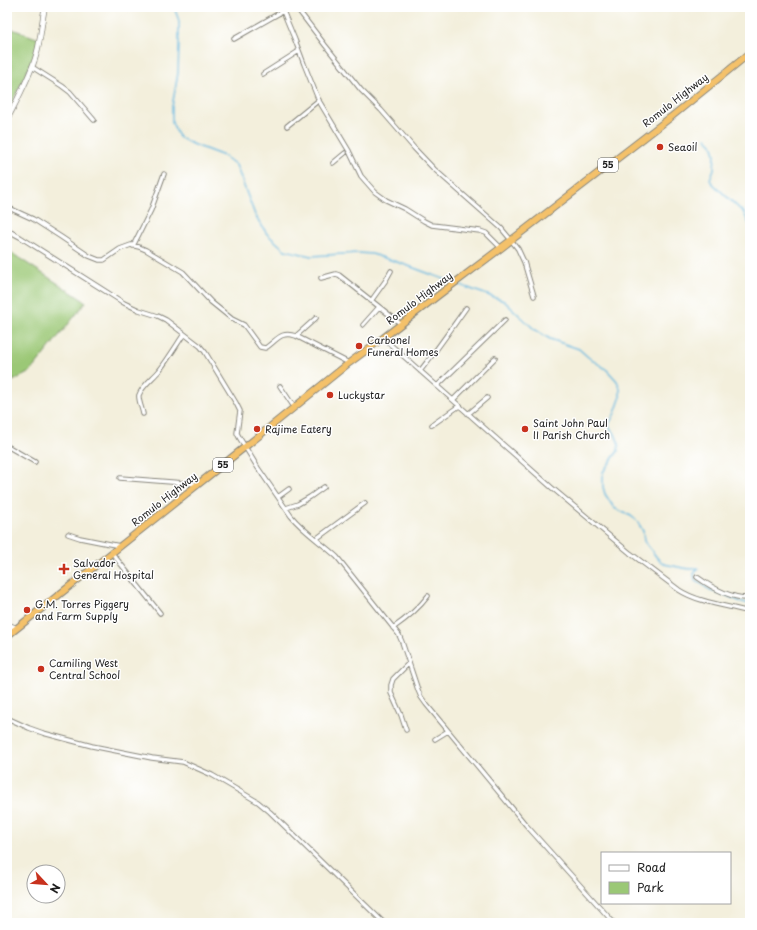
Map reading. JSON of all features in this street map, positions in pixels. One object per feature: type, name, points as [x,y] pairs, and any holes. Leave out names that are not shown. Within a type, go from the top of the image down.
[{"type":"highway","name":"Romulo Highway","points":[[7,636],[349,363],[465,276],[671,117],[750,53]]},
{"type":"street","points":[[7,120],[36,58],[45,7]]},
{"type":"street","points":[[296,7],[361,90],[381,110],[414,148],[501,228],[511,240],[518,249],[524,262],[534,296]]},
{"type":"street","points":[[234,39],[283,8],[318,100],[361,176],[375,192],[386,200],[432,225],[486,233],[501,248]]},
{"type":"street","points":[[263,74],[299,51]]},
{"type":"street","points":[[32,67],[70,92],[94,120]]},
{"type":"street","points":[[287,126],[318,100]]},
{"type":"street","points":[[333,163],[347,152]]},
{"type":"street","points":[[133,246],[151,210],[164,174]]},
{"type":"street","points":[[7,207],[33,219],[89,256],[99,260],[104,260],[120,249],[131,245],[146,250],[183,272],[211,302],[232,320],[244,325],[260,347],[267,347],[282,335],[290,334],[349,363]]},
{"type":"street","points":[[7,230],[124,303],[166,320],[200,346],[240,411],[237,433],[245,447],[297,523],[337,557],[401,639],[420,697],[526,825],[614,923]]},
{"type":"street","points":[[371,301],[386,280],[391,270]]},
{"type":"street","points":[[321,278],[336,274],[339,275],[401,324]]},
{"type":"street","points":[[363,325],[378,307]]},
{"type":"street","points":[[420,371],[430,360],[466,308]]},
{"type":"street","points":[[296,336],[316,318]]},
{"type":"street","points":[[437,386],[505,320]]},
{"type":"street","points":[[143,414],[139,395],[162,366],[184,334]]},
{"type":"street","points":[[383,338],[551,488],[630,553],[679,590],[686,595],[750,612]]},
{"type":"street","points":[[453,400],[495,358]]},
{"type":"street","points":[[280,386],[294,407]]},
{"type":"street","points":[[468,414],[487,398]]},
{"type":"street","points":[[432,425],[459,406]]},
{"type":"street","points":[[7,446],[35,462]]},
{"type":"street","points":[[120,478],[198,484]]},
{"type":"street","points":[[286,508],[310,498],[324,487]]},
{"type":"street","points":[[278,497],[289,489]]},
{"type":"street","points":[[316,539],[365,503]]},
{"type":"street","points":[[68,534],[120,546]]},
{"type":"street","points":[[112,553],[160,613]]},
{"type":"street","points":[[697,577],[707,584],[726,592],[739,597],[750,598]]},
{"type":"street","points":[[393,628],[423,603],[428,596]]},
{"type":"street","points":[[7,624],[16,628]]},
{"type":"street","points":[[406,730],[391,693],[391,685],[393,679],[409,663]]},
{"type":"street","points":[[7,718],[43,733],[92,746],[152,758],[183,762],[212,775],[258,802],[270,812],[384,923]]},
{"type":"street","points":[[435,739],[448,731]]},
{"type":"street","points":[[606,923],[610,919]]},
{"type":"green space","points":[[7,27],[39,39],[32,61],[7,113]]},
{"type":"green space","points":[[7,250],[86,302],[30,372],[13,381],[7,377]]},
{"type":"waterway","points":[[174,7],[179,21],[179,45],[178,73],[172,107],[172,123],[179,137],[192,144],[224,156],[236,165],[255,215],[267,234],[285,250],[311,256],[358,253],[372,254],[452,282]]},
{"type":"waterway","points":[[706,138],[712,144],[715,154],[714,169],[710,179],[711,182],[744,213],[750,226]]},
{"type":"waterway","points":[[750,255],[748,259],[748,275],[750,277]]},
{"type":"waterway","points":[[457,284],[504,301],[534,329],[550,339],[579,349],[607,370],[617,381],[620,388],[620,399],[609,424],[619,444],[618,451],[603,472],[603,487],[605,494],[614,508],[631,516],[637,521],[643,531],[644,541],[658,559],[664,564],[690,569],[698,568],[694,574],[695,581],[702,584],[710,591],[721,593],[750,604]]},
{"type":"place","name":"Seaoil","points":[[660,147]]},
{"type":"place","name":"Carbonel Funeral Homes","points":[[359,346]]},
{"type":"place","name":"Luckystar","points":[[330,395]]},
{"type":"place","name":"Rajime Eatery","points":[[257,429]]},
{"type":"place","name":"Saint John Paul II Parish Church","points":[[525,429]]},
{"type":"place","name":"Salvador General Hospital","points":[[64,569]]},
{"type":"place","name":"G.M. Torres Piggery and Farm Supply","points":[[27,610]]},
{"type":"place","name":"Camiling West Central School","points":[[41,669]]}]
